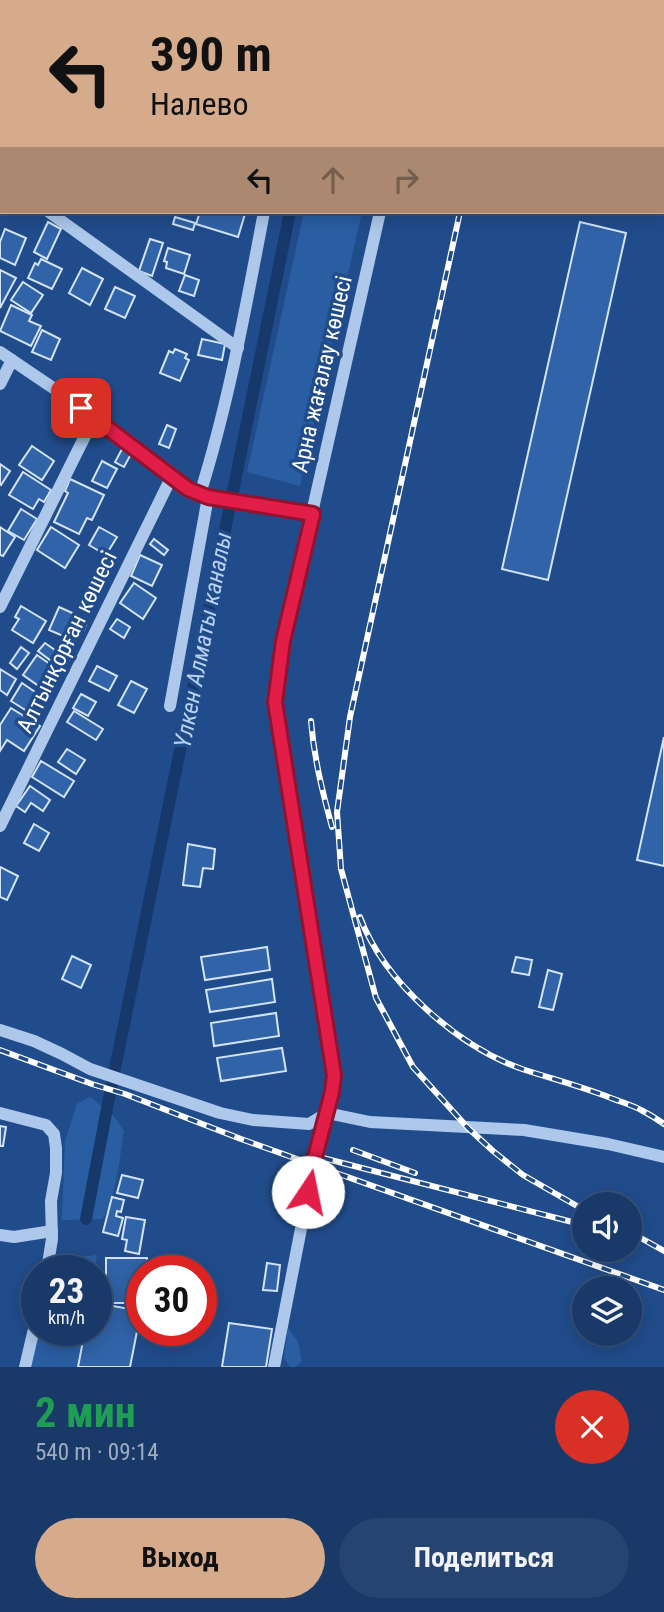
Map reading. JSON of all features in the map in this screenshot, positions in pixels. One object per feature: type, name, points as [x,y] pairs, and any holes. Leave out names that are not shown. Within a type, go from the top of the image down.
[{"type":"street","points":[[52,214],[238,348]]},
{"type":"street","points":[[170,706],[207,470],[238,348],[264,214]]},
{"type":"street","name":"Арна жағалау көшесі","points":[[275,1367],[334,1075],[275,702],[283,641],[380,214]]},
{"type":"street","points":[[0,352],[46,382],[188,489],[258,506],[313,514]]},
{"type":"street","points":[[0,384],[12,360]]},
{"type":"street","points":[[0,607],[94,418]]},
{"type":"street","name":"Алтынқорған көшесі","points":[[0,826],[172,476]]},
{"type":"street","points":[[0,1030],[34,1041],[90,1069],[126,1083],[220,1113],[309,1124],[327,1113],[370,1122],[524,1130],[608,1144],[664,1157]]},
{"type":"street","points":[[0,1113],[46,1125],[54,1134],[57,1147],[51,1201],[52,1239],[49,1255]]},
{"type":"street","points":[[0,1235],[14,1237],[52,1231]]},
{"type":"street","points":[[25,1367],[30,1346]]},
{"type":"shaded area","points":[[304,214],[362,214],[300,486],[247,472]]},
{"type":"shaded area","points":[[90,1097],[113,1115],[124,1131],[114,1190],[102,1219],[62,1220],[65,1141],[77,1104]]},
{"type":"shaded area","points":[[288,1328],[298,1342],[302,1361],[295,1367],[290,1367],[284,1358]]},
{"type":"shaded area","points":[[32,1346],[81,1346],[78,1367],[25,1367]]},
{"type":"building","points":[[199,214],[245,214],[238,237],[196,224]]},
{"type":"building","points":[[175,217],[195,223],[193,230],[173,224]]},
{"type":"building","points":[[48,222],[61,229],[47,259],[34,252]]},
{"type":"building","points":[[580,222],[626,233],[548,580],[502,569]]},
{"type":"building","points":[[5,229],[26,238],[15,265],[0,258],[0,242]]},
{"type":"building","points":[[150,239],[163,243],[152,276],[139,271]]},
{"type":"building","points":[[168,248],[190,255],[184,274],[166,268],[167,262],[164,261]]},
{"type":"building","points":[[41,259],[62,269],[52,289],[28,278],[35,263],[38,265]]},
{"type":"building","points":[[82,268],[103,279],[90,305],[69,293]]},
{"type":"building","points":[[0,270],[16,278],[0,308]]},
{"type":"building","points":[[185,275],[199,280],[194,296],[179,291]]},
{"type":"building","points":[[23,282],[43,295],[31,313],[11,300]]},
{"type":"building","points":[[115,287],[135,296],[125,318],[105,309]]},
{"type":"building","points":[[11,305],[32,315],[29,321],[41,326],[31,346],[0,331]]},
{"type":"building","points":[[42,330],[60,339],[51,360],[32,352]]},
{"type":"building","points":[[202,339],[225,344],[222,360],[198,355]]},
{"type":"building","points":[[175,349],[187,354],[185,358],[189,360],[180,381],[160,373],[169,351],[173,353]]},
{"type":"building","points":[[167,425],[176,429],[169,448],[159,444]]},
{"type":"building","points":[[32,446],[54,461],[42,480],[19,465]]},
{"type":"building","points":[[122,449],[131,454],[124,467],[115,462]]},
{"type":"building","points":[[102,461],[117,469],[107,488],[92,481]]},
{"type":"building","points":[[0,464],[10,471],[1,485],[0,484]]},
{"type":"building","points":[[23,472],[51,490],[44,502],[39,499],[33,509],[9,495]]},
{"type":"building","points":[[70,479],[104,495],[92,520],[87,518],[79,534],[54,522],[68,493],[65,491]]},
{"type":"building","points":[[21,509],[37,519],[24,540],[8,531]]},
{"type":"building","points":[[0,527],[15,537],[3,556],[0,555]]},
{"type":"building","points":[[51,527],[79,545],[65,568],[37,550]]},
{"type":"building","points":[[99,527],[117,537],[106,555],[89,545]]},
{"type":"building","points":[[154,539],[168,550],[164,555],[150,544]]},
{"type":"building","points":[[140,555],[162,565],[152,586],[131,576]]},
{"type":"building","points":[[134,583],[156,598],[143,619],[120,603]]},
{"type":"building","points":[[21,606],[46,621],[33,643],[12,630],[19,619],[15,617]]},
{"type":"building","points":[[59,607],[88,620],[84,630],[80,628],[75,641],[49,630]]},
{"type":"building","points":[[117,619],[130,627],[124,638],[110,629]]},
{"type":"building","points":[[45,643],[69,660],[62,669],[38,651]]},
{"type":"building","points":[[21,647],[29,653],[17,669],[10,663]]},
{"type":"building","points":[[37,655],[57,669],[43,689],[23,675]]},
{"type":"building","points":[[97,666],[117,676],[109,691],[89,681]]},
{"type":"building","points":[[0,669],[16,679],[7,695],[0,690]]},
{"type":"building","points":[[131,681],[147,689],[134,713],[118,705]]},
{"type":"building","points":[[22,683],[41,696],[30,713],[11,701]]},
{"type":"building","points":[[81,694],[96,702],[88,716],[73,708]]},
{"type":"building","points":[[11,708],[40,726],[24,751],[7,740],[0,751],[0,725]]},
{"type":"building","points":[[74,711],[103,729],[96,740],[67,722]]},
{"type":"building","points":[[664,737],[664,866],[637,860]]},
{"type":"building","points":[[67,749],[85,760],[76,774],[58,762]]},
{"type":"building","points":[[41,761],[74,781],[64,797],[32,777]]},
{"type":"building","points":[[30,786],[50,800],[43,811],[31,803],[25,812],[16,806]]},
{"type":"building","points":[[34,824],[49,833],[39,851],[24,843]]},
{"type":"building","points":[[188,844],[215,849],[213,869],[203,868],[200,887],[183,885]]},
{"type":"building","points":[[0,867],[18,876],[7,900],[0,897]]},
{"type":"building","points":[[267,947],[270,970],[205,980],[201,957]]},
{"type":"building","points":[[72,956],[91,965],[81,988],[62,979]]},
{"type":"building","points":[[516,957],[532,960],[529,975],[512,972]]},
{"type":"building","points":[[548,970],[562,974],[553,1010],[539,1007]]},
{"type":"building","points":[[272,979],[275,1002],[210,1012],[206,990]]},
{"type":"building","points":[[276,1013],[279,1036],[214,1046],[211,1023]]},
{"type":"building","points":[[282,1048],[286,1071],[221,1081],[217,1058]]},
{"type":"building","points":[[0,1126],[6,1127],[3,1146],[0,1146]]},
{"type":"building","points":[[122,1175],[143,1180],[138,1198],[117,1193]]},
{"type":"building","points":[[112,1197],[124,1200],[121,1212],[117,1211],[116,1216],[123,1218],[118,1236],[103,1232]]},
{"type":"building","points":[[126,1217],[145,1220],[139,1254],[125,1251],[127,1240],[122,1239]]},
{"type":"building","points":[[112,1258],[126,1258],[126,1303],[112,1303]]},
{"type":"building","points":[[267,1263],[280,1265],[277,1291],[263,1290]]},
{"type":"building","points":[[112,1306],[126,1308],[126,1346],[134,1346],[130,1367],[78,1367],[82,1346],[112,1346]]},
{"type":"building","points":[[229,1323],[272,1329],[266,1367],[222,1367]]},
{"type":"waterway","name":"Үлкен Алматы каналы","points":[[86,1219],[290,214]]},
{"type":"railway","points":[[460,214],[350,717],[337,812],[341,869],[376,998],[413,1067],[468,1128],[493,1151],[523,1175],[572,1203]]},
{"type":"railway","points":[[311,721],[319,774],[332,827]]},
{"type":"railway","points":[[360,917],[371,941],[405,988],[450,1029],[500,1060],[634,1107],[664,1124]]},
{"type":"railway","points":[[0,1050],[664,1290]]},
{"type":"railway","points":[[353,1150],[415,1173]]},
{"type":"railway","points":[[323,1158],[572,1222]]},
{"type":"railway","points":[[642,1239],[664,1251]]},
{"type":"route","points":[[81,408],[188,489],[208,497],[313,514],[283,641],[275,702],[334,1075],[308,1192]]}]
